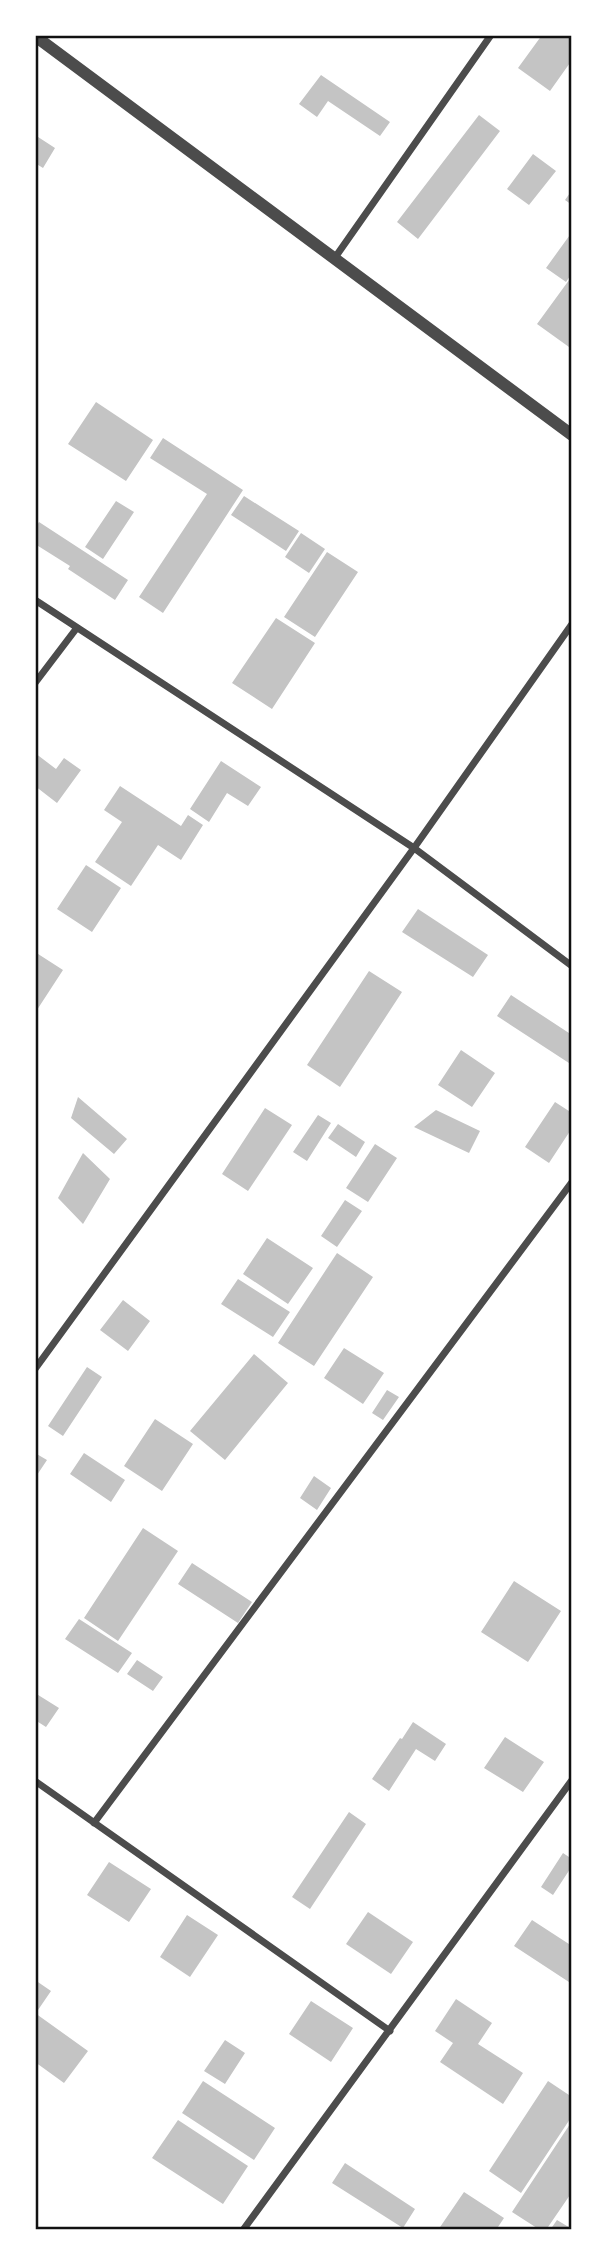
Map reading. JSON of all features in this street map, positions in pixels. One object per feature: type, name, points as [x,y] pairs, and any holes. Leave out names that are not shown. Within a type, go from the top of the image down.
[{"type":"street","points":[[334,259],[491,35]]},
{"type":"street","points":[[35,36],[572,435]]},
{"type":"street","points":[[35,600],[414,848],[572,966]]},
{"type":"street","points":[[35,1369],[414,848],[572,624]]},
{"type":"street","points":[[35,682],[76,629]]},
{"type":"street","points":[[94,1823],[572,1182]]},
{"type":"street","points":[[243,2230],[572,1780]]},
{"type":"street","points":[[35,1782],[390,2031]]},
{"type":"building","points":[[542,35],[564,35],[572,40],[572,60],[550,91],[518,68]]},
{"type":"building","points":[[321,75],[390,122],[380,136],[328,101],[317,117],[299,104]]},
{"type":"building","points":[[479,115],[500,131],[418,239],[397,222]]},
{"type":"building","points":[[35,135],[55,148],[43,168],[35,163]]},
{"type":"building","points":[[533,154],[556,171],[529,205],[507,189]]},
{"type":"building","points":[[572,190],[572,205],[565,200]]},
{"type":"building","points":[[572,232],[572,273],[566,282],[546,268]]},
{"type":"building","points":[[572,276],[572,343],[569,347],[537,324]]},
{"type":"building","points":[[96,402],[153,440],[126,481],[68,444]]},
{"type":"building","points":[[163,438],[243,490],[163,613],[139,597],[207,494],[150,458]]},
{"type":"building","points":[[244,496],[299,531],[286,551],[231,515]]},
{"type":"building","points":[[116,501],[134,512],[103,559],[85,547]]},
{"type":"building","points":[[39,522],[128,580],[115,600],[35,544],[35,529]]},
{"type":"building","points":[[301,533],[325,549],[309,573],[285,557]]},
{"type":"building","points":[[327,552],[358,572],[315,637],[284,617]]},
{"type":"building","points":[[276,618],[315,643],[272,709],[232,683]]},
{"type":"building","points":[[35,753],[56,769],[64,758],[81,770],[57,803],[35,786]]},
{"type":"building","points":[[221,761],[261,787],[248,806],[227,793],[209,822],[190,809]]},
{"type":"building","points":[[120,786],[181,826],[188,815],[203,825],[181,860],[158,845],[131,886],[95,862],[122,822],[104,810]]},
{"type":"building","points":[[86,865],[121,888],[92,932],[57,909]]},
{"type":"building","points":[[418,909],[488,955],[473,977],[402,932]]},
{"type":"building","points":[[35,952],[63,970],[35,1013]]},
{"type":"building","points":[[369,971],[402,992],[340,1087],[307,1065]]},
{"type":"building","points":[[511,995],[572,1035],[572,1065],[497,1016]]},
{"type":"building","points":[[461,1050],[495,1073],[472,1107],[438,1085]]},
{"type":"building","points":[[78,1097],[127,1139],[114,1154],[71,1118]]},
{"type":"building","points":[[555,1102],[572,1113],[572,1128],[549,1163],[525,1147]]},
{"type":"building","points":[[265,1108],[292,1125],[248,1191],[222,1174]]},
{"type":"building","points":[[436,1110],[480,1131],[469,1153],[414,1127]]},
{"type":"building","points":[[318,1115],[331,1123],[307,1161],[293,1152]]},
{"type":"building","points":[[338,1124],[365,1142],[356,1157],[328,1138]]},
{"type":"building","points":[[375,1144],[397,1158],[368,1202],[346,1188]]},
{"type":"building","points":[[83,1153],[110,1179],[83,1224],[58,1198]]},
{"type":"building","points":[[345,1200],[362,1211],[337,1247],[321,1236]]},
{"type":"building","points":[[267,1238],[313,1268],[288,1304],[243,1274]]},
{"type":"building","points":[[337,1253],[373,1277],[314,1366],[278,1343]]},
{"type":"building","points":[[238,1279],[290,1312],[273,1337],[221,1304]]},
{"type":"building","points":[[123,1300],[150,1321],[128,1351],[100,1330]]},
{"type":"building","points":[[344,1348],[384,1373],[363,1404],[324,1378]]},
{"type":"building","points":[[254,1354],[288,1383],[225,1460],[190,1431]]},
{"type":"building","points":[[87,1367],[102,1377],[63,1436],[48,1426]]},
{"type":"building","points":[[387,1390],[399,1397],[383,1420],[372,1413]]},
{"type":"building","points":[[155,1419],[193,1444],[162,1491],[124,1466]]},
{"type":"building","points":[[35,1453],[47,1460],[35,1478]]},
{"type":"building","points":[[84,1453],[125,1480],[111,1502],[70,1474]]},
{"type":"building","points":[[314,1476],[331,1488],[317,1510],[300,1498]]},
{"type":"building","points":[[143,1528],[178,1551],[118,1641],[84,1618]]},
{"type":"building","points":[[192,1563],[252,1602],[238,1623],[178,1584]]},
{"type":"building","points":[[514,1581],[561,1611],[528,1662],[481,1632]]},
{"type":"building","points":[[79,1619],[132,1653],[118,1673],[65,1639]]},
{"type":"building","points":[[137,1660],[163,1677],[153,1691],[127,1674]]},
{"type":"building","points":[[35,1693],[59,1708],[46,1727],[35,1720]]},
{"type":"building","points":[[413,1722],[446,1744],[435,1761],[416,1749],[389,1791],[372,1779]]},
{"type":"building","points":[[505,1737],[544,1762],[523,1792],[484,1768]]},
{"type":"building","points":[[349,1812],[366,1824],[310,1909],[292,1897]]},
{"type":"building","points":[[563,1853],[572,1859],[572,1866],[553,1895],[541,1887]]},
{"type":"building","points":[[109,1862],[151,1889],[129,1922],[87,1895]]},
{"type":"building","points":[[368,1912],[413,1942],[391,1974],[346,1944]]},
{"type":"building","points":[[187,1915],[218,1935],[190,1977],[160,1957]]},
{"type":"building","points":[[532,1920],[572,1946],[572,1984],[514,1946]]},
{"type":"building","points":[[35,1980],[51,1991],[38,2010],[35,2008]]},
{"type":"building","points":[[456,1999],[492,2023],[478,2044],[523,2073],[503,2104],[440,2062],[453,2043],[435,2031]]},
{"type":"building","points":[[311,2001],[353,2028],[331,2062],[289,2034]]},
{"type":"building","points":[[35,2013],[88,2051],[64,2083],[35,2062]]},
{"type":"building","points":[[225,2040],[245,2053],[225,2084],[204,2071]]},
{"type":"building","points":[[203,2081],[275,2128],[254,2160],[182,2113]]},
{"type":"building","points":[[548,2081],[572,2097],[572,2116],[521,2193],[489,2171]]},
{"type":"building","points":[[178,2120],[248,2166],[223,2204],[152,2158]]},
{"type":"building","points":[[572,2121],[572,2192],[546,2230],[540,2230],[512,2212]]},
{"type":"building","points":[[345,2163],[415,2209],[403,2228],[332,2183]]},
{"type":"building","points":[[464,2192],[504,2218],[496,2230],[438,2230]]},
{"type":"building","points":[[557,2220],[572,2229],[572,2230],[550,2230]]}]
